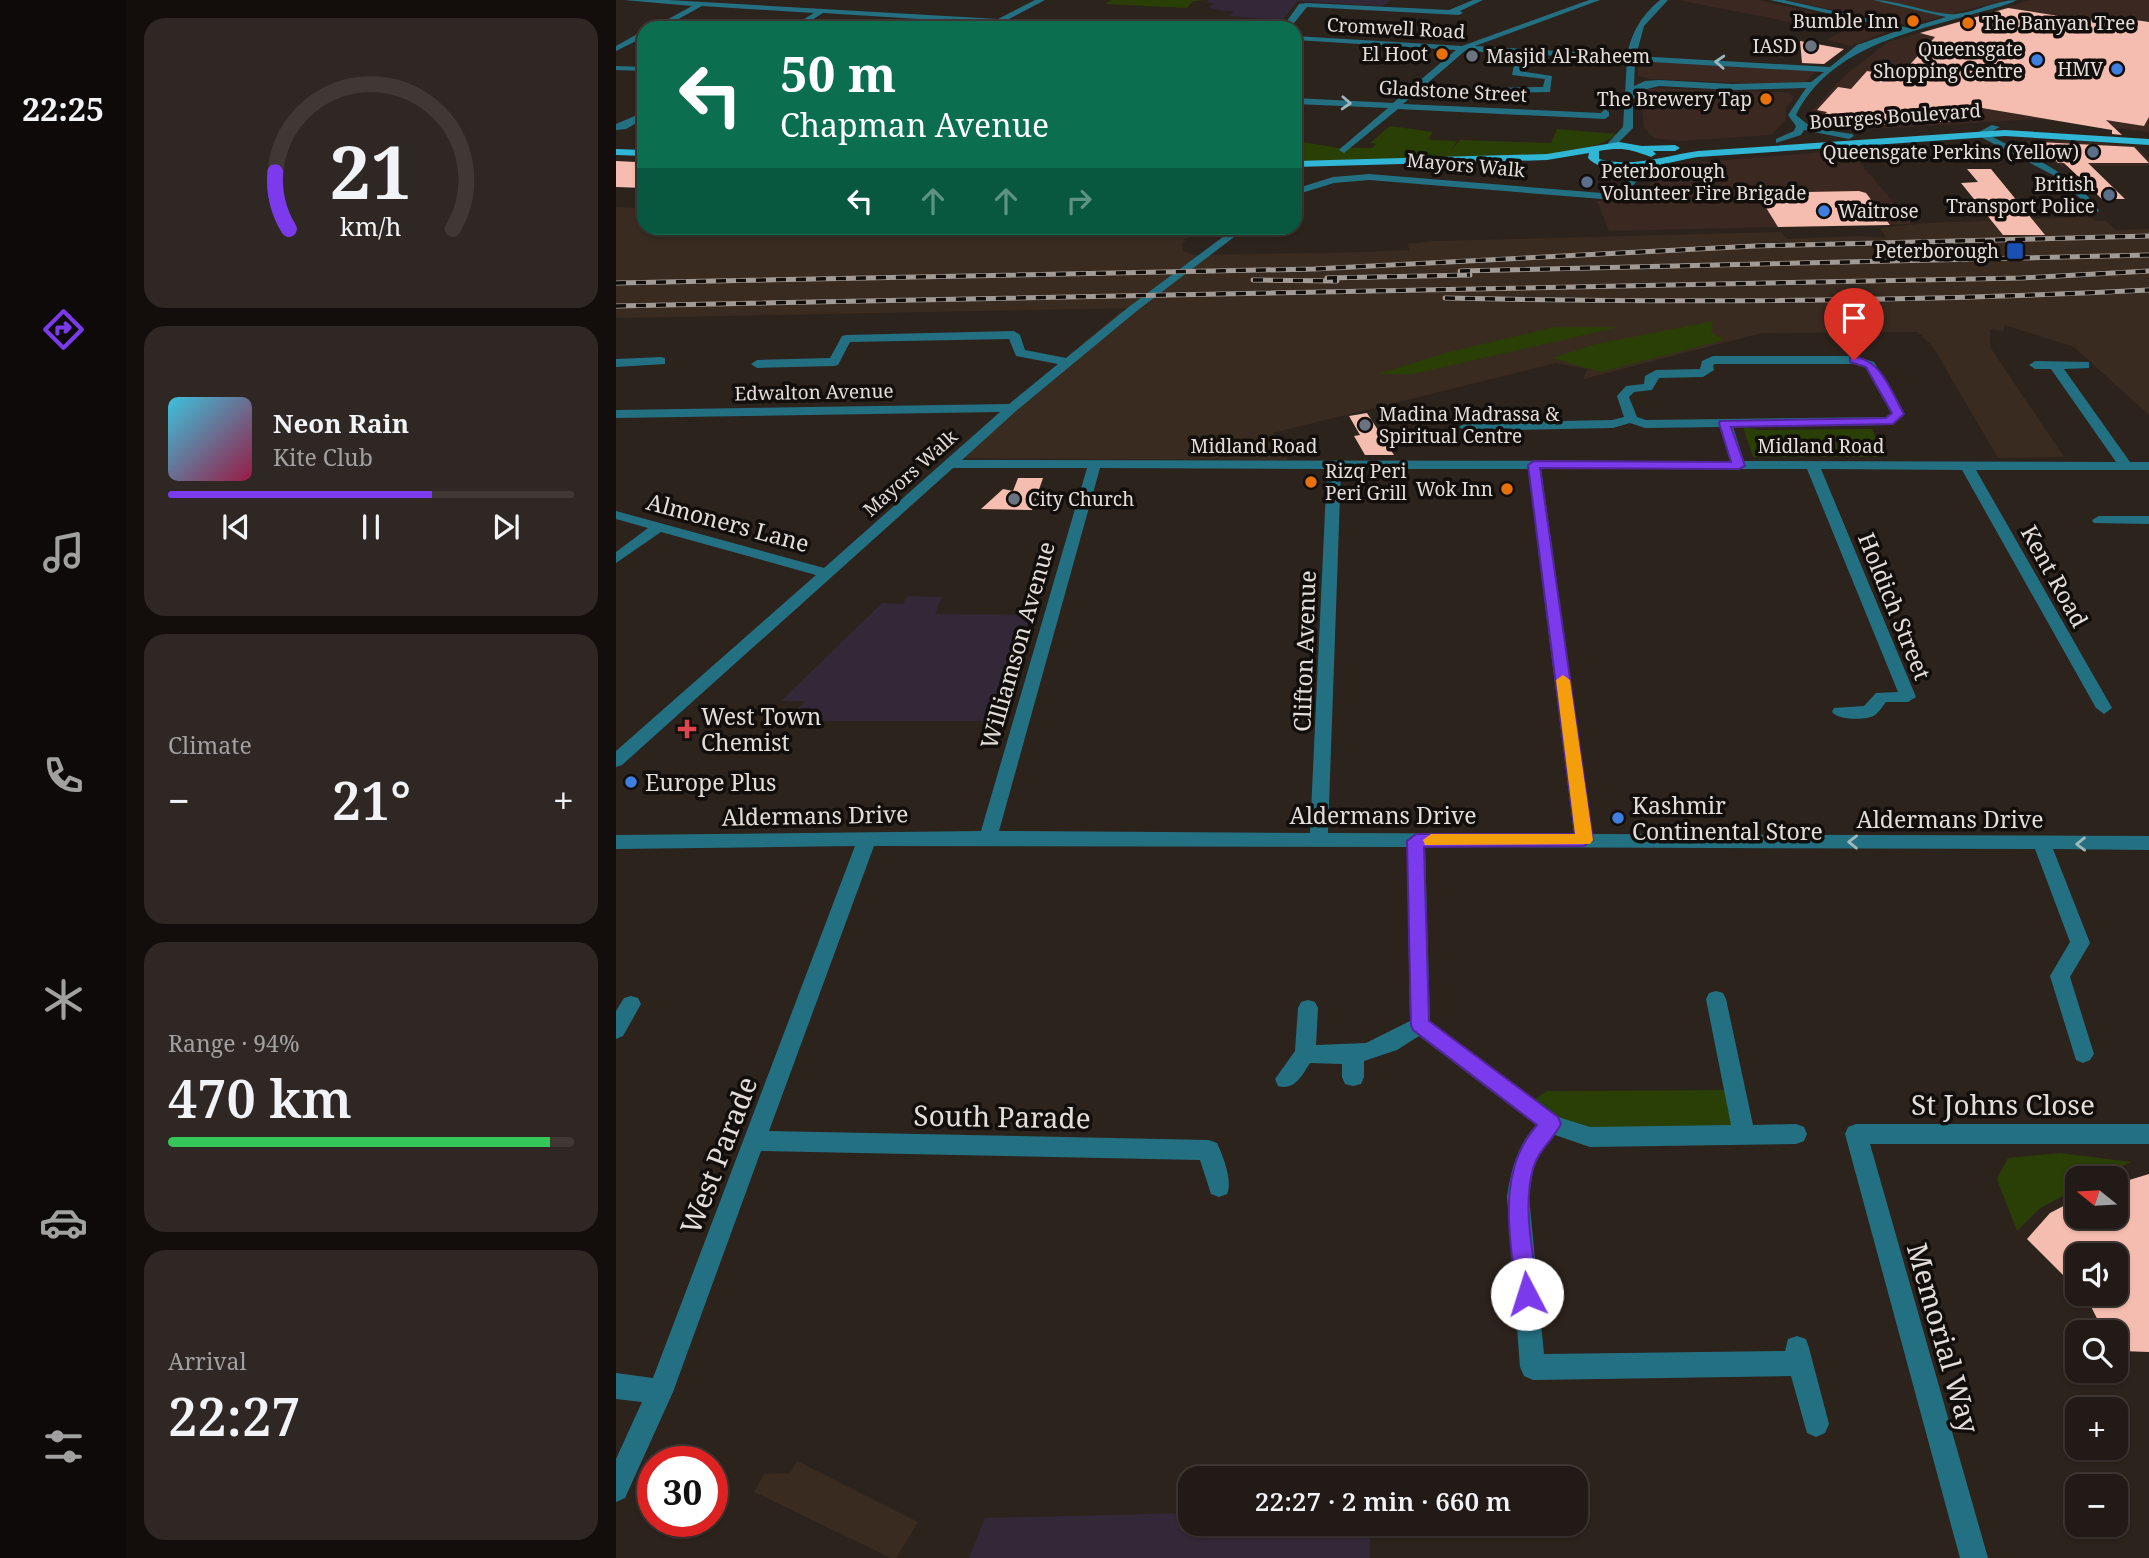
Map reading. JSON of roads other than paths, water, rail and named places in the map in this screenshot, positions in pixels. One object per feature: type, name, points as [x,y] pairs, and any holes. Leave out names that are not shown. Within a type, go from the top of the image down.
[{"type":"main road","name":"Bourges Boulevard","points":[[1611,145],[1640,148],[1995,127],[2065,129],[2149,137]]},
{"type":"main road","name":"Bourges Boulevard","points":[[1602,164],[1618,167],[1710,153],[1980,134],[2025,134],[2149,142]]},
{"type":"main road","points":[[1302,164],[1520,159],[1594,151],[1611,145]]},
{"type":"main road","points":[[616,146],[637,147]]},
{"type":"main road","points":[[1640,148],[1652,155],[1647,164]]},
{"type":"main road","points":[[1594,151],[1593,158],[1602,164]]},
{"type":"main road","points":[[616,152],[637,153]]},
{"type":"main road","points":[[1302,170],[1602,164]]},
{"type":"street","points":[[628,0],[982,21]]},
{"type":"street","points":[[722,5],[731,0]]},
{"type":"street","points":[[1001,21],[1041,0]]},
{"type":"street","points":[[1291,21],[1302,6],[1307,5],[1454,13],[1451,10],[1479,0]]},
{"type":"street","points":[[1362,147],[1347,148],[1463,48],[1596,0]]},
{"type":"street","points":[[1640,148],[1628,128],[1630,57],[1639,28],[1656,3],[1664,0]]},
{"type":"street","points":[[1774,0],[1797,2],[1909,30]]},
{"type":"street","points":[[1877,0],[1956,16]]},
{"type":"street","points":[[1849,136],[1827,134],[1801,126],[1792,115],[1813,85],[1831,70],[1860,47],[2013,0]]},
{"type":"street","points":[[669,21],[701,4]]},
{"type":"street","points":[[862,14],[873,7]]},
{"type":"street","points":[[805,21],[822,11]]},
{"type":"street","points":[[616,49],[637,38]]},
{"type":"street","name":"Cromwell Road","points":[[1302,38],[1831,70]]},
{"type":"street","points":[[1494,90],[1547,90],[1549,78],[1515,73],[1521,51]]},
{"type":"street","points":[[616,68],[637,69]]},
{"type":"street","points":[[1630,99],[1635,89],[1652,83],[1778,87],[1813,85]]},
{"type":"street","points":[[1778,87],[1803,98]]},
{"type":"street","name":"Gladstone Street","points":[[1302,101],[1605,116],[1605,112]]},
{"type":"street","points":[[618,129],[637,119]]},
{"type":"street","points":[[1779,141],[1794,136],[1801,126]]},
{"type":"street","points":[[1980,134],[1995,127]]},
{"type":"street","points":[[1611,145],[1628,128]]},
{"type":"street","points":[[1980,134],[2054,169],[2074,184],[2094,210]]},
{"type":"street","points":[[2018,151],[2010,140],[2025,134]]},
{"type":"street","points":[[1618,167],[1632,183],[1647,164]]},
{"type":"street","name":"Mayors Walk","points":[[1302,190],[1333,180],[1368,177],[1602,195],[1626,189],[1632,183]]},
{"type":"street","name":"Mayors Walk","points":[[616,761],[829,574],[1012,408],[1134,308],[1230,235]]},
{"type":"street","points":[[757,364],[834,362],[846,338],[1014,335],[1020,353],[1068,362]]},
{"type":"street","points":[[1465,427],[1491,421],[1613,424],[1631,419],[1644,424],[1889,421],[1898,414],[1870,365],[1854,360],[1713,360],[1706,364],[1708,370],[1703,373],[1656,374],[1650,379],[1648,387],[1630,389],[1623,396],[1631,419]]},
{"type":"street","points":[[616,363],[661,361]]},
{"type":"street","points":[[2035,365],[2085,365]]},
{"type":"street","points":[[2054,365],[2149,480]]},
{"type":"street","name":"Edwalton Avenue","points":[[616,414],[1012,408]]},
{"type":"street","points":[[1724,423],[1739,466]]},
{"type":"street","name":"Midland Road","points":[[948,464],[2138,466]]},
{"type":"street","name":"Clifton Avenue","points":[[1319,839],[1334,465]]},
{"type":"street","points":[[1534,465],[1584,840]]},
{"type":"street","name":"Holdich Street","points":[[1812,465],[1908,697],[1882,697],[1868,712],[1840,712]]},
{"type":"street","name":"Williamson Avenue","points":[[988,838],[1094,466]]},
{"type":"street","name":"Kent Road","points":[[1967,466],[2104,708]]},
{"type":"street","name":"Almoners Lane","points":[[616,515],[829,574]]},
{"type":"street","points":[[2099,520],[2149,520]]},
{"type":"street","points":[[616,559],[659,527]]},
{"type":"street","name":"Aldermans Drive","points":[[616,842],[988,838],[2149,843]]},
{"type":"street","name":"West Parade","points":[[616,1489],[660,1392],[867,839]]},
{"type":"street","points":[[1416,841],[1420,1025]]},
{"type":"street","points":[[2042,844],[2080,943],[2060,976],[2083,1054]]},
{"type":"street","points":[[1716,999],[1744,1135]]},
{"type":"street","points":[[616,1031],[631,1004]]},
{"type":"street","points":[[1286,1079],[1305,1054],[1308,1008]]},
{"type":"street","points":[[1305,1054],[1353,1066],[1420,1025]]},
{"type":"street","points":[[1420,1025],[1551,1124],[1590,1138],[1796,1134]]},
{"type":"street","points":[[1551,1124],[1534,1143],[1522,1169],[1518,1197],[1533,1367],[1799,1356],[1816,1424]]},
{"type":"street","name":"St Johns Close","points":[[1856,1134],[2149,1134]]},
{"type":"street","name":"Memorial Way","points":[[1856,1134],[1974,1558]]},
{"type":"street","name":"South Parade","points":[[756,1141],[1209,1150],[1219,1186]]},
{"type":"street","points":[[616,1386],[660,1392]]},
{"type":"railway","points":[[616,283],[1314,269],[1755,246],[2149,236]]},
{"type":"railway","points":[[1460,271],[2149,255]]},
{"type":"railway","points":[[616,306],[2022,278],[2149,271]]},
{"type":"railway","points":[[1327,278],[1470,275]]},
{"type":"railway","points":[[1253,280],[1337,281]]},
{"type":"railway","points":[[1445,298],[1797,300],[2149,290]]},
{"type":"place","name":"Bumble Inn","points":[[1913,21]]},
{"type":"place","name":"The Banyan Tree","points":[[1968,23]]},
{"type":"place","name":"IASD","points":[[1811,46]]},
{"type":"place","name":"El Hoot","points":[[1442,54]]},
{"type":"place","name":"Masjid Al-Raheem","points":[[1472,56]]},
{"type":"place","name":"Queensgate Shopping Centre","points":[[2037,60]]},
{"type":"place","name":"HMV","points":[[2117,69]]},
{"type":"place","name":"The Brewery Tap","points":[[1766,99]]},
{"type":"place","name":"Queensgate Perkins (Yellow)","points":[[2093,152]]},
{"type":"place","name":"Peterborough Volunteer Fire Brigade","points":[[1587,182]]},
{"type":"place","name":"British Transport Police","points":[[2109,195]]},
{"type":"place","name":"Waitrose","points":[[1824,211]]},
{"type":"place","name":"Peterborough","points":[[2015,251]]},
{"type":"place","name":"Madina Madrassa & Spiritual Centre","points":[[1365,425]]},
{"type":"place","name":"Rizq Peri Peri Grill","points":[[1311,482]]},
{"type":"place","name":"Wok Inn","points":[[1507,489]]},
{"type":"place","name":"City Church","points":[[1014,499]]},
{"type":"place","name":"West Town Chemist","points":[[687,729]]},
{"type":"place","name":"Europe Plus","points":[[631,782]]},
{"type":"place","name":"Kashmir Continental Store","points":[[1618,818]]}]
